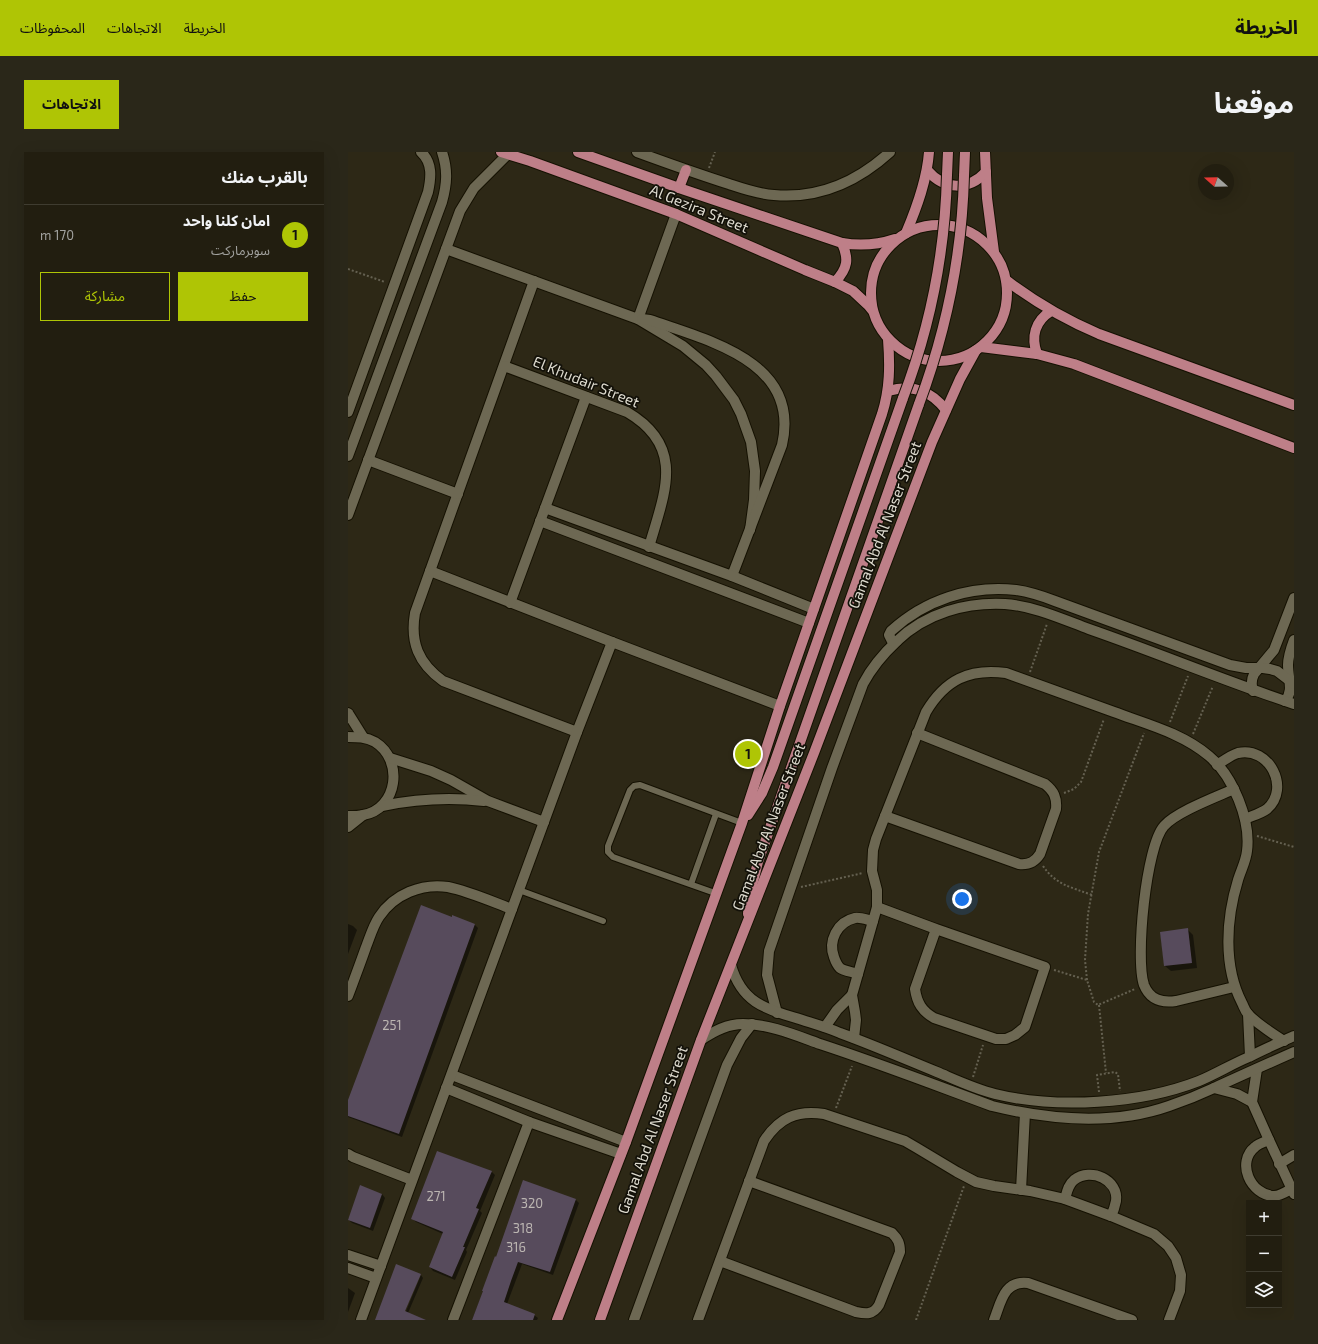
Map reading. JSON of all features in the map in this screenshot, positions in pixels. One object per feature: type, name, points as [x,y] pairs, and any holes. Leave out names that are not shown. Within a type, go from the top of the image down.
[{"type":"main road","name":"Al Gezira Street","points":[[578,152],[842,243],[864,245],[875,244],[902,236]]},
{"type":"main road","points":[[902,236],[919,201],[927,170],[929,152]]},
{"type":"main road","points":[[742,823],[762,793],[773,767],[920,350],[936,289],[944,232],[948,152]]},
{"type":"main road","points":[[748,922],[749,897],[758,862],[924,392],[940,342],[953,286],[962,228],[965,152]]},
{"type":"main road","points":[[985,152],[987,198],[994,252]]},
{"type":"main road","name":"Al Gezira Street","points":[[505,153],[676,214],[836,282],[845,286],[861,298],[874,314]]},
{"type":"main road","points":[[680,188],[686,170]]},
{"type":"main road","points":[[927,170],[937,180],[956,186],[975,181],[986,172]]},
{"type":"main road","points":[[937,224],[953,226],[969,231],[983,240],[994,252],[1002,266],[1006,280],[1007,295],[1005,310],[1000,324],[991,336],[978,348],[964,356],[950,360],[930,360],[910,355],[898,348],[888,339],[874,314],[871,293],[874,272],[883,254],[902,236],[921,226],[937,224]]},
{"type":"main road","points":[[836,282],[843,274],[847,264],[846,253],[842,243]]},
{"type":"main road","points":[[1006,280],[1051,311],[1099,334],[1294,405]]},
{"type":"main road","points":[[1037,354],[1034,342],[1035,330],[1041,319],[1051,311]]},
{"type":"main road","name":"Gamal Abd Al Naser Street","points":[[557,1320],[626,1142],[715,893],[742,823],[780,706],[882,414],[888,391],[890,370],[888,339]]},
{"type":"main road","points":[[978,348],[1006,349],[1037,354],[1074,364],[1294,448]]},
{"type":"main road","name":"Gamal Abd Al Naser Street","points":[[600,1320],[701,1040],[814,753],[932,442],[960,378],[978,348]]},
{"type":"main road","points":[[888,391],[912,388],[924,392],[934,398],[946,410]]},
{"type":"street","points":[[365,411],[349,408],[428,192],[431,172],[425,156],[421,152]]},
{"type":"street","points":[[348,456],[446,190],[446,163],[442,152]]},
{"type":"street","points":[[637,152],[705,177],[772,195],[821,192],[842,185],[862,175],[878,164],[890,152]]},
{"type":"street","points":[[348,515],[460,211],[474,188],[505,153]]},
{"type":"street","points":[[638,319],[676,214]]},
{"type":"street","points":[[446,248],[638,319],[683,346],[706,365],[726,388],[741,414],[751,442],[755,471],[754,500],[750,530]]},
{"type":"street","points":[[534,281],[415,613],[413,635],[415,646],[420,657],[426,666],[443,681],[577,732]]},
{"type":"street","points":[[638,319],[650,320],[722,346],[736,353],[761,371],[772,382],[778,391],[785,412],[785,434],[732,576]]},
{"type":"street","name":"El Khudair Street","points":[[504,366],[627,412],[637,417],[653,433],[663,452],[667,475],[666,486],[649,547]]},
{"type":"street","points":[[510,603],[586,397]]},
{"type":"street","points":[[368,460],[458,494]]},
{"type":"street","points":[[545,508],[732,576],[814,610]]},
{"type":"street","points":[[540,521],[809,623]]},
{"type":"street","points":[[430,571],[780,706]]},
{"type":"street","points":[[897,641],[892,641],[890,639],[889,635],[891,631],[906,618],[937,601],[978,591],[1007,590],[1036,594],[1230,665],[1277,671],[1292,683]]},
{"type":"street","points":[[1253,691],[1251,687],[1252,678],[1274,650],[1294,598]]},
{"type":"street","points":[[777,1013],[767,975],[767,965],[769,951],[789,889],[863,684],[884,653],[911,628],[933,617],[965,606],[1006,604],[1051,615],[1131,643],[1253,691],[1289,703],[1292,683],[1288,666],[1294,640]]},
{"type":"street","points":[[361,1320],[577,732],[612,642]]},
{"type":"street","points":[[825,1027],[837,1010],[852,995],[877,907],[877,890],[872,871],[873,850],[926,712],[942,689],[953,681],[965,675],[992,671],[1006,673],[1167,731],[1189,742],[1210,756],[1234,789],[1245,820],[1248,845],[1246,858],[1238,880],[1231,908],[1228,937],[1230,965],[1234,987],[1248,1014],[1266,1029],[1284,1041]]},
{"type":"street","points":[[348,713],[363,737]]},
{"type":"street","points":[[885,816],[1024,865],[1034,862],[1040,854],[1056,809],[1057,802],[1055,794],[1051,788],[1045,784],[918,733]]},
{"type":"street","points":[[348,737],[363,737],[374,741],[383,748],[390,758],[394,774],[392,792],[382,806],[363,816],[348,827]]},
{"type":"street","points":[[1216,764],[1238,753],[1247,752],[1256,754],[1264,759],[1276,774],[1277,788],[1273,802],[1267,809],[1245,820]]},
{"type":"street","points":[[390,758],[411,763],[438,774],[464,786],[488,801],[544,822]]},
{"type":"street","points":[[1234,789],[1170,819],[1163,827],[1158,836],[1148,877],[1141,934],[1144,985],[1154,998],[1167,1003],[1234,987]]},
{"type":"street","points":[[382,806],[424,799],[467,799],[488,801]]},
{"type":"street","points":[[348,816],[363,816]]},
{"type":"street","points":[[348,996],[374,924],[384,909],[406,893],[432,886],[450,888],[512,909]]},
{"type":"street","points":[[877,907],[1045,967],[1025,1027],[1016,1036],[1006,1039],[986,1037],[934,1018],[926,1013],[920,1006],[916,998],[915,989],[936,929]]},
{"type":"street","points":[[858,974],[840,968],[832,952],[832,942],[837,930],[848,920],[856,917],[873,921]]},
{"type":"street","points":[[731,965],[736,981],[746,994],[759,1005],[777,1013],[825,1027],[854,1038],[970,1086],[995,1094],[1023,1099],[1049,1101],[1100,1101],[1151,1094],[1199,1081],[1294,1036]]},
{"type":"street","points":[[852,995],[856,1012],[856,1025],[852,1054]]},
{"type":"street","points":[[772,1028],[770,1026],[770,1019],[777,1013]]},
{"type":"street","points":[[1248,1014],[1250,1056]]},
{"type":"street","points":[[701,1040],[710,1033],[730,1025],[752,1024],[772,1028],[852,1054],[992,1106],[1025,1113],[1067,1118],[1112,1118],[1168,1107],[1197,1096],[1294,1052]]},
{"type":"street","points":[[634,1320],[728,1065],[741,1038],[752,1024]]},
{"type":"street","points":[[1257,1069],[1252,1102],[1293,1192],[1276,1196],[1268,1195],[1260,1192],[1249,1179],[1247,1171],[1249,1155],[1254,1148],[1268,1140]]},
{"type":"street","points":[[452,1075],[626,1142]]},
{"type":"street","points":[[446,1088],[529,1122],[621,1154]]},
{"type":"street","points":[[1214,1088],[1237,1094],[1252,1102]]},
{"type":"street","points":[[992,1106],[995,1094]]},
{"type":"street","points":[[698,1320],[764,1141],[770,1131],[779,1123],[800,1113],[812,1112],[832,1117],[911,1144],[967,1178],[994,1186],[1043,1193],[1065,1199],[1154,1234],[1168,1246],[1176,1258],[1181,1275],[1180,1290],[1169,1320]]},
{"type":"street","points":[[1021,1190],[1025,1113]]},
{"type":"street","points":[[453,1320],[529,1122]]},
{"type":"street","points":[[348,1154],[412,1180]]},
{"type":"street","points":[[1280,1164],[1294,1155]]},
{"type":"street","points":[[1065,1199],[1069,1186],[1074,1180],[1090,1174],[1098,1175],[1106,1179],[1112,1185],[1115,1193],[1116,1201],[1111,1216]]},
{"type":"street","points":[[720,1261],[856,1312],[869,1314],[876,1310],[879,1305],[900,1252],[900,1245],[897,1238],[892,1233],[749,1182]]},
{"type":"street","points":[[348,1254],[381,1266]]},
{"type":"street","points":[[348,1268],[376,1278]]},
{"type":"street","points":[[994,1320],[1006,1290],[1016,1283],[1022,1282],[1132,1320]]},
{"type":"lane","points":[[715,893],[612,857],[608,852],[608,846],[630,790],[637,785],[742,823]]},
{"type":"lane","points":[[691,884],[716,814]]},
{"type":"lane","points":[[519,890],[603,921]]},
{"type":"path","points":[[705,177],[715,152]]},
{"type":"path","points":[[348,269],[394,286]]},
{"type":"path","points":[[1026,681],[1051,615]]},
{"type":"path","points":[[1167,731],[1191,667]]},
{"type":"path","points":[[1189,742],[1217,676]]},
{"type":"path","points":[[1055,794],[1064,793],[1074,789],[1081,782],[1108,710]]},
{"type":"path","points":[[1099,1005],[1094,1002],[1087,980],[1086,960],[1088,914],[1099,852],[1148,724]]},
{"type":"path","points":[[1246,832],[1294,848]]},
{"type":"path","points":[[1040,854],[1043,866],[1049,875],[1058,882],[1092,895]]},
{"type":"path","points":[[789,889],[872,871]]},
{"type":"path","points":[[1045,967],[1087,980]]},
{"type":"path","points":[[1099,1005],[1144,985]]},
{"type":"path","points":[[1099,1005],[1106,1073]]},
{"type":"path","points":[[970,1086],[986,1037]]},
{"type":"path","points":[[832,1117],[852,1054]]},
{"type":"path","points":[[1100,1101],[1096,1076],[1098,1074],[1115,1072],[1118,1074],[1121,1099]]},
{"type":"path","points":[[916,1320],[967,1178]]},
{"type":"building","points":[[421,905],[475,924],[399,1134],[348,1116],[348,1100]]},
{"type":"building","points":[[1188,928],[1192,963],[1164,966],[1160,932]]},
{"type":"building","points":[[437,1151],[492,1171],[476,1208],[479,1209],[452,1277],[429,1267],[443,1232],[411,1219]]},
{"type":"building","points":[[523,1180],[576,1199],[550,1272],[518,1262],[511,1281],[504,1302],[535,1314],[533,1320],[472,1320],[495,1256],[496,1257]]},
{"type":"building","points":[[360,1185],[382,1194],[370,1228],[348,1220]]},
{"type":"building","points":[[396,1264],[421,1274],[405,1311],[426,1320],[375,1320]]},
{"type":"place","name":"امان كلنا واحد","points":[[748,754]]}]
